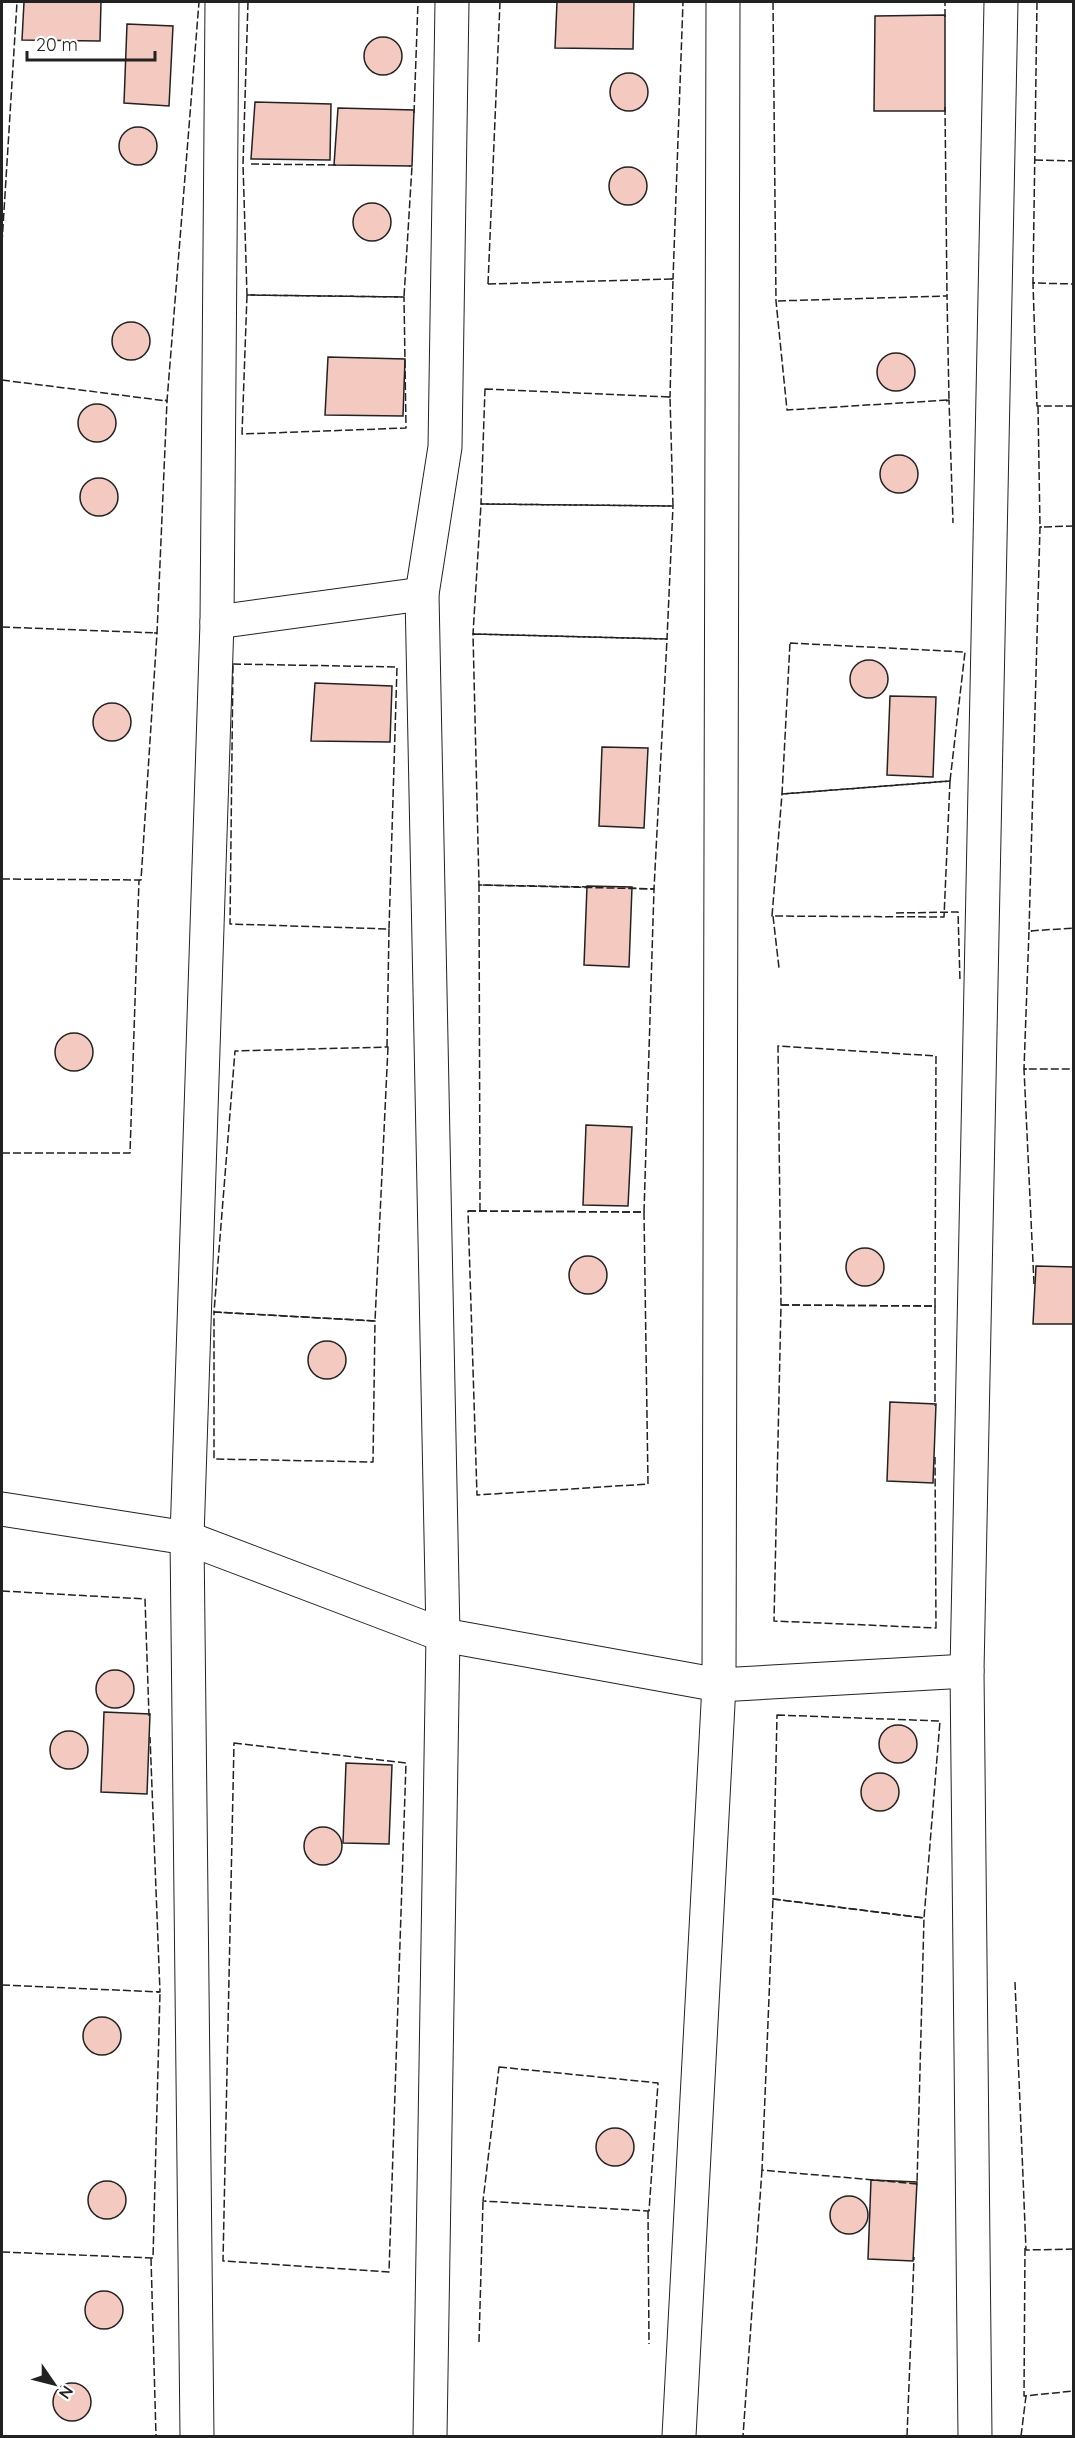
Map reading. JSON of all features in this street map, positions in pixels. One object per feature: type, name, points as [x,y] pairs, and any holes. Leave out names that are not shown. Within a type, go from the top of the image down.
[{"type":"street","points":[[197,2436],[187,1538],[218,622],[222,2]]},
{"type":"street","points":[[429,2436],[443,1635],[422,594],[445,447],[452,2]]},
{"type":"street","points":[[679,2436],[719,1685],[723,2]]},
{"type":"street","points":[[975,2436],[968,1671],[1001,2]]},
{"type":"street","points":[[218,622],[422,594]]},
{"type":"street","points":[[2,1509],[187,1538],[443,1635],[719,1685],[968,1671]]},
{"type":"building","points":[[24,2],[101,2],[100,41],[22,40]]},
{"type":"building","points":[[557,2],[634,2],[633,49],[555,48]]},
{"type":"building","points":[[945,15],[945,111],[874,111],[875,16]]},
{"type":"building","points":[[127,24],[173,26],[169,106],[124,103]]},
{"type":"building","points":[[383,37],[396,43],[402,56],[396,69],[383,75],[370,69],[364,56],[370,43]]},
{"type":"building","points":[[629,73],[642,79],[648,92],[642,105],[629,111],[616,105],[610,92],[616,79]]},
{"type":"building","points":[[255,102],[331,104],[330,160],[251,159]]},
{"type":"building","points":[[338,108],[414,110],[412,166],[334,165]]},
{"type":"building","points":[[138,127],[145,128],[151,133],[156,139],[156,153],[151,159],[145,164],[138,165],[131,164],[125,159],[120,153],[119,146],[120,139],[125,133],[131,128]]},
{"type":"building","points":[[628,167],[641,173],[647,186],[641,199],[628,205],[615,199],[609,186],[615,173]]},
{"type":"building","points":[[372,203],[385,209],[391,222],[385,235],[372,241],[359,235],[353,222],[359,209]]},
{"type":"building","points":[[131,322],[144,328],[150,341],[144,354],[131,360],[118,354],[112,341],[118,328]]},
{"type":"building","points":[[896,353],[909,359],[915,372],[909,385],[896,391],[883,385],[877,372],[883,359]]},
{"type":"building","points":[[328,357],[405,359],[403,416],[325,415]]},
{"type":"building","points":[[97,404],[110,410],[116,423],[110,436],[97,442],[84,436],[78,423],[84,410]]},
{"type":"building","points":[[899,455],[906,456],[912,461],[917,467],[917,481],[912,487],[906,492],[899,493],[892,492],[886,487],[881,481],[880,474],[881,467],[886,461],[892,456]]},
{"type":"building","points":[[99,478],[112,484],[118,497],[112,510],[99,516],[86,510],[80,497],[86,484]]},
{"type":"building","points":[[869,660],[876,661],[882,666],[887,672],[887,686],[882,692],[876,697],[869,698],[862,697],[856,692],[851,686],[850,679],[851,672],[856,666],[862,661]]},
{"type":"building","points":[[315,683],[392,686],[390,742],[311,741]]},
{"type":"building","points":[[890,696],[936,697],[933,777],[887,775]]},
{"type":"building","points":[[112,703],[125,709],[131,722],[125,735],[112,741],[99,735],[93,722],[99,709]]},
{"type":"building","points":[[602,747],[648,748],[644,828],[599,826]]},
{"type":"building","points":[[587,886],[632,887],[629,967],[584,965]]},
{"type":"building","points":[[74,1033],[87,1039],[93,1052],[87,1065],[74,1071],[61,1065],[55,1052],[61,1039]]},
{"type":"building","points":[[586,1125],[632,1127],[628,1206],[583,1205]]},
{"type":"building","points":[[865,1248],[878,1254],[884,1267],[878,1280],[865,1286],[852,1280],[846,1267],[852,1254]]},
{"type":"building","points":[[588,1256],[601,1262],[607,1275],[601,1288],[588,1294],[575,1288],[569,1275],[575,1262]]},
{"type":"building","points":[[1036,1266],[1074,1267],[1074,1324],[1033,1324]]},
{"type":"building","points":[[327,1341],[340,1347],[346,1360],[340,1373],[327,1379],[314,1373],[308,1360],[314,1347]]},
{"type":"building","points":[[890,1402],[936,1404],[933,1483],[887,1481]]},
{"type":"building","points":[[115,1670],[128,1676],[134,1689],[128,1702],[115,1708],[102,1702],[96,1689],[102,1676]]},
{"type":"building","points":[[104,1712],[150,1714],[147,1794],[101,1792]]},
{"type":"building","points":[[898,1725],[911,1731],[917,1744],[911,1757],[898,1763],[885,1757],[879,1744],[885,1731]]},
{"type":"building","points":[[69,1731],[82,1737],[88,1750],[82,1763],[69,1769],[56,1763],[50,1750],[56,1737]]},
{"type":"building","points":[[346,1763],[392,1765],[389,1844],[343,1843]]},
{"type":"building","points":[[880,1773],[887,1774],[893,1779],[898,1785],[898,1799],[893,1805],[887,1810],[880,1811],[873,1810],[867,1805],[862,1799],[861,1792],[862,1785],[867,1779],[873,1774]]},
{"type":"building","points":[[323,1827],[336,1833],[342,1846],[336,1859],[323,1865],[310,1859],[304,1846],[310,1833]]},
{"type":"building","points":[[102,2017],[115,2023],[121,2036],[115,2049],[102,2055],[89,2049],[83,2036],[89,2023]]},
{"type":"building","points":[[615,2128],[628,2134],[634,2147],[628,2160],[615,2166],[602,2160],[596,2147],[602,2134]]},
{"type":"building","points":[[871,2180],[917,2182],[913,2261],[868,2259]]},
{"type":"building","points":[[107,2181],[114,2182],[120,2187],[125,2193],[125,2207],[120,2213],[114,2218],[107,2219],[100,2218],[94,2213],[89,2207],[88,2200],[89,2193],[94,2187],[100,2182]]},
{"type":"building","points":[[849,2196],[862,2202],[868,2215],[862,2228],[849,2234],[836,2228],[830,2215],[836,2202]]},
{"type":"building","points":[[104,2291],[117,2297],[123,2310],[117,2323],[104,2329],[91,2323],[85,2310],[91,2297]]},
{"type":"building","points":[[72,2383],[79,2384],[85,2389],[90,2395],[90,2409],[85,2415],[79,2420],[72,2421],[65,2420],[59,2415],[54,2409],[53,2402],[54,2395],[59,2389],[65,2384]]},
{"type":"fence","points":[[2,243],[17,2]]},
{"type":"fence","points":[[2,380],[167,401],[199,2]]},
{"type":"fence","points":[[248,2],[243,164],[247,295],[404,297],[412,166],[409,166]]},
{"type":"fence","points":[[414,113],[418,2]]},
{"type":"fence","points":[[488,284],[500,2]]},
{"type":"fence","points":[[671,279],[673,279],[683,2]]},
{"type":"fence","points":[[773,2],[776,301],[787,410],[949,400],[947,296],[776,301]]},
{"type":"fence","points":[[945,2],[945,17]]},
{"type":"fence","points":[[1037,2],[1033,283],[1074,284]]},
{"type":"fence","points":[[945,107],[947,296]]},
{"type":"fence","points":[[1035,160],[1074,161]]},
{"type":"fence","points":[[251,164],[337,165]]},
{"type":"fence","points":[[488,284],[673,279],[670,397],[668,397]]},
{"type":"fence","points":[[1035,283],[1033,283],[1037,406],[1074,406]]},
{"type":"fence","points":[[247,295],[404,297],[406,428],[242,434],[247,295]]},
{"type":"fence","points":[[485,389],[670,397],[673,506],[481,504],[485,389]]},
{"type":"fence","points":[[2,627],[157,633],[167,401],[165,400]]},
{"type":"fence","points":[[946,401],[949,400],[953,523]]},
{"type":"fence","points":[[1038,406],[1040,527],[1042,527]]},
{"type":"fence","points":[[481,504],[673,506],[667,639],[473,634],[481,504]]},
{"type":"fence","points":[[1074,526],[1040,527],[1029,931],[1074,928]]},
{"type":"fence","points":[[2,879],[141,880],[157,633],[154,633]]},
{"type":"fence","points":[[473,634],[667,639],[654,889],[479,885],[473,634]]},
{"type":"fence","points":[[790,643],[965,652],[950,781],[782,794],[790,643]]},
{"type":"fence","points":[[233,664],[397,667],[389,929],[230,924],[233,664]]},
{"type":"fence","points":[[950,781],[944,917],[772,916],[782,794],[950,781]]},
{"type":"fence","points":[[2,1153],[130,1153],[139,880]]},
{"type":"fence","points":[[480,1211],[479,885],[589,887]]},
{"type":"fence","points":[[468,1211],[644,1212],[654,889],[628,888]]},
{"type":"fence","points":[[896,913],[958,912],[960,981]]},
{"type":"fence","points":[[773,916],[779,968]]},
{"type":"fence","points":[[387,1047],[389,929]]},
{"type":"fence","points":[[1027,1069],[1024,1069],[1029,931],[1032,931]]},
{"type":"fence","points":[[781,1305],[935,1306],[936,1056],[778,1046],[781,1305],[774,1621],[936,1628],[935,1457]]},
{"type":"fence","points":[[388,1047],[375,1321],[214,1312],[235,1051],[388,1047]]},
{"type":"fence","points":[[1034,1284],[1024,1069],[1074,1069]]},
{"type":"fence","points":[[468,1211],[644,1212],[648,1484],[477,1495],[468,1211]]},
{"type":"fence","points":[[781,1305],[935,1306],[935,1406]]},
{"type":"fence","points":[[214,1312],[375,1321],[373,1462],[214,1459],[214,1312]]},
{"type":"fence","points":[[2,1591],[145,1599],[149,1716]]},
{"type":"fence","points":[[777,1715],[940,1721],[924,1918],[773,1899],[777,1715]]},
{"type":"fence","points":[[2,1985],[160,1992],[150,1737]]},
{"type":"fence","points":[[234,1743],[406,1763],[389,2272],[223,2261],[234,1743]]},
{"type":"fence","points":[[773,1899],[924,1918],[917,2184],[762,2170],[773,1899]]},
{"type":"fence","points":[[1015,1982],[1026,2250],[1074,2249]]},
{"type":"fence","points":[[2,2252],[153,2258],[160,1992],[157,1992]]},
{"type":"fence","points":[[499,2067],[658,2083],[649,2211],[483,2201],[499,2067]]},
{"type":"fence","points":[[748,2436],[743,2436],[762,2170]]},
{"type":"fence","points":[[479,2342],[483,2201],[486,2201]]},
{"type":"fence","points":[[648,2211],[649,2344]]},
{"type":"fence","points":[[1025,2248],[1024,2396],[1074,2391]]},
{"type":"fence","points":[[907,2436],[914,2257]]},
{"type":"fence","points":[[151,2258],[156,2436]]},
{"type":"fence","points":[[1021,2436],[1026,2396]]}]
